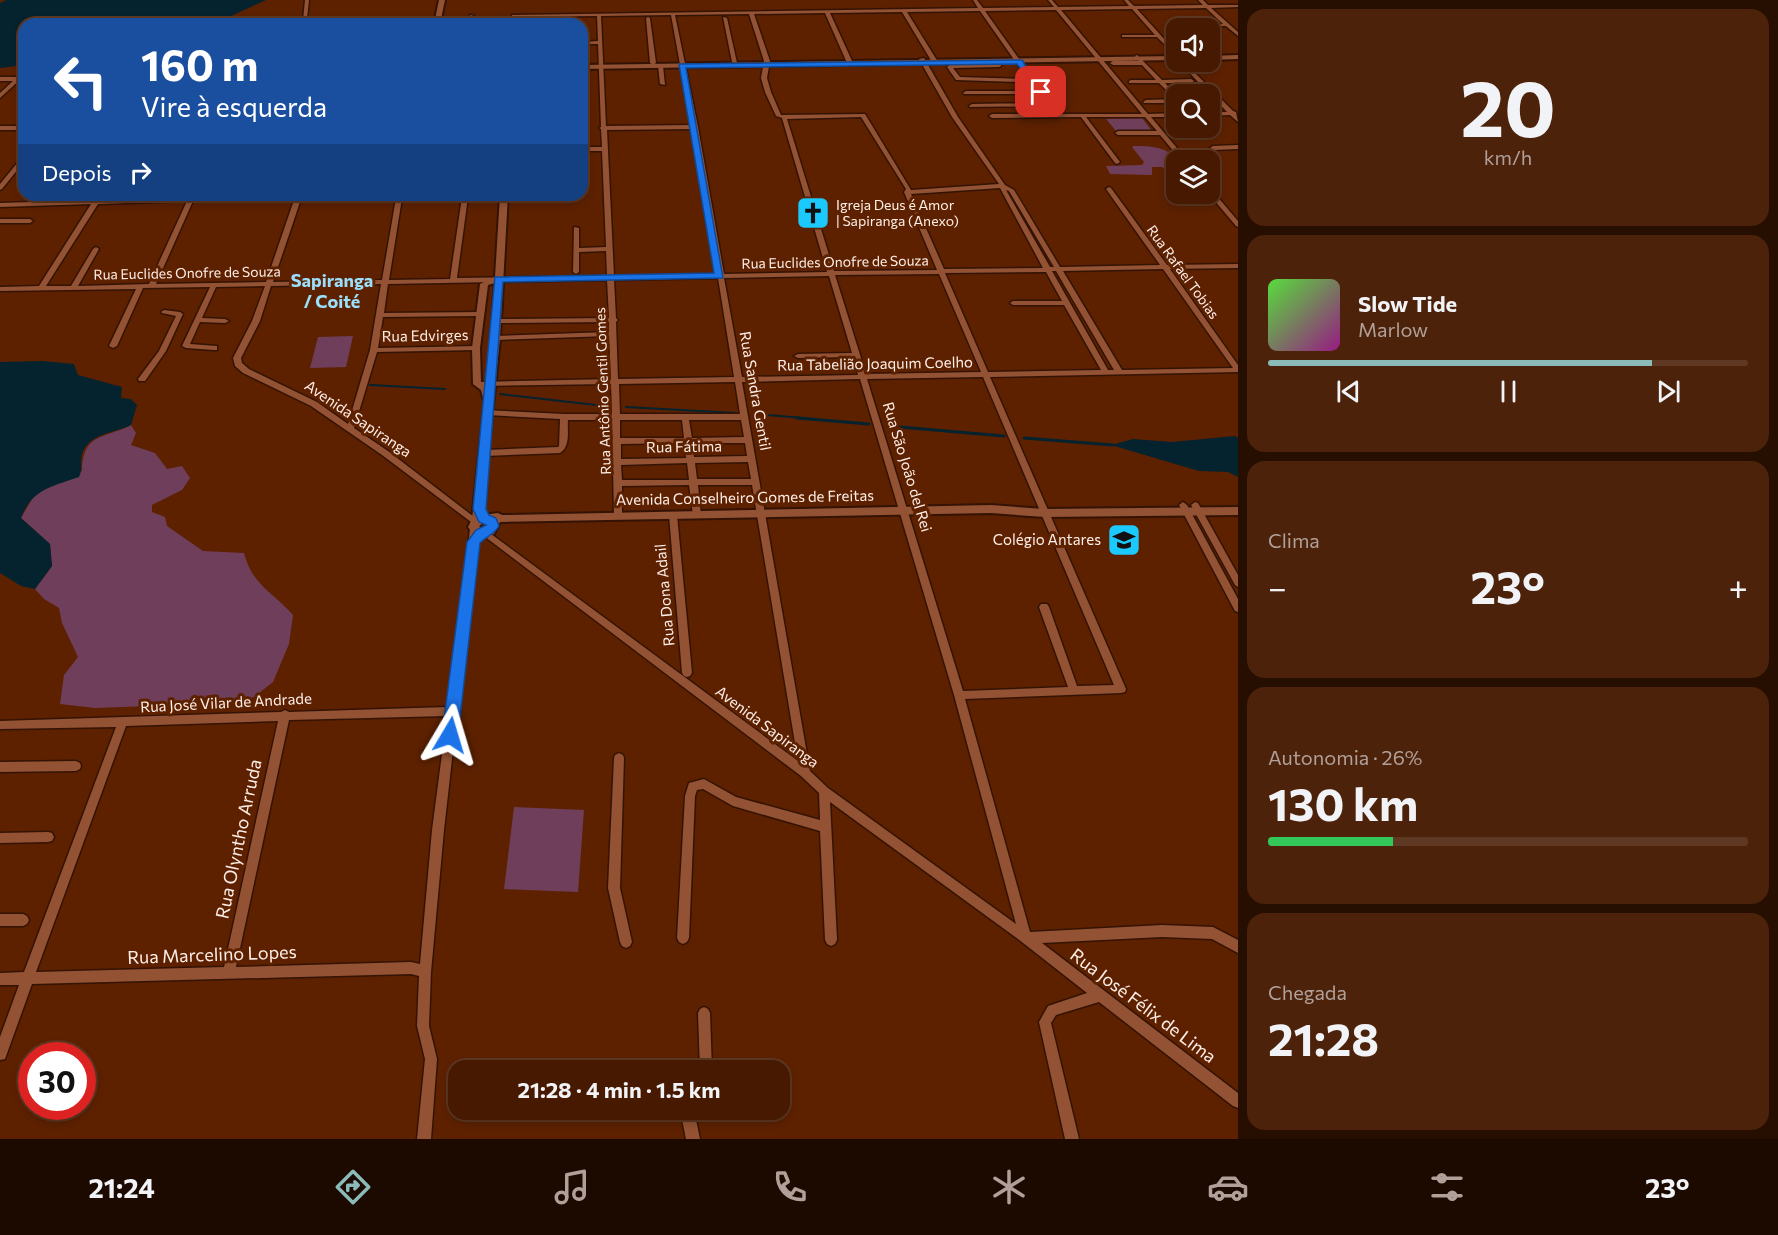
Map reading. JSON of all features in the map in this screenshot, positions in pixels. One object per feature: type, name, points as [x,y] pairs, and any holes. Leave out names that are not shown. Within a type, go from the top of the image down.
[{"type":"street","points":[[305,18],[307,0]]},
{"type":"street","points":[[438,18],[442,0]]},
{"type":"street","points":[[975,0],[1056,116]]},
{"type":"street","points":[[1002,0],[1009,9]]},
{"type":"street","points":[[1025,0],[1030,5]]},
{"type":"street","points":[[1050,0],[1176,150]]},
{"type":"street","points":[[1126,0],[1166,44]]},
{"type":"street","points":[[1200,0],[1238,35]]},
{"type":"street","points":[[514,18],[514,16],[1238,6]]},
{"type":"street","points":[[904,11],[934,61]]},
{"type":"street","points":[[827,12],[850,62]]},
{"type":"street","name":"Rua São João del Rei","points":[[751,13],[766,63],[764,78],[768,92],[779,116],[784,117],[830,274],[904,510],[959,695],[1026,938]]},
{"type":"street","name":"Rua Antônio Gentil Gomes","points":[[599,15],[603,149],[614,320],[614,416],[618,514]]},
{"type":"street","name":"Rua Sandra Gentil","points":[[673,15],[695,127],[805,773]]},
{"type":"street","points":[[648,18],[656,65],[663,84]]},
{"type":"street","points":[[724,18],[735,62]]},
{"type":"street","points":[[1220,25],[1228,25]]},
{"type":"street","points":[[1124,36],[1159,36]]},
{"type":"street","points":[[588,43],[600,42]]},
{"type":"street","points":[[1220,56],[1238,56]]},
{"type":"street","points":[[1113,63],[1166,57]]},
{"type":"street","points":[[683,64],[1140,59],[1166,88]]},
{"type":"street","points":[[923,61],[955,117],[1003,186],[1046,270],[1106,373]]},
{"type":"street","points":[[588,65],[766,63]]},
{"type":"street","points":[[972,106],[1040,105],[1021,80],[957,79],[950,67],[999,65]]},
{"type":"street","points":[[1192,72],[1235,113],[1238,120]]},
{"type":"street","points":[[0,79],[18,79]]},
{"type":"street","points":[[0,96],[18,79]]},
{"type":"street","points":[[1131,82],[1191,81]]},
{"type":"street","points":[[966,93],[1041,92]]},
{"type":"street","points":[[1146,102],[1166,101]]},
{"type":"street","points":[[1220,114],[1235,113]]},
{"type":"street","points":[[784,117],[863,115],[909,189],[907,192],[940,273],[1121,689],[959,695]]},
{"type":"street","points":[[1083,115],[1117,162]]},
{"type":"street","points":[[992,116],[1166,115]]},
{"type":"street","points":[[602,128],[695,127]]},
{"type":"street","points":[[0,128],[18,128]]},
{"type":"street","points":[[1118,133],[1162,133]]},
{"type":"street","points":[[1213,148],[1238,147]]},
{"type":"street","points":[[588,149],[603,149]]},
{"type":"street","points":[[0,188],[18,166]]},
{"type":"street","points":[[907,192],[1003,186],[1011,190],[1120,373]]},
{"type":"street","name":"Rua Rafael Tobias","points":[[1109,189],[1238,370]]},
{"type":"street","points":[[0,205],[114,201]]},
{"type":"street","points":[[152,286],[190,201]]},
{"type":"street","points":[[269,283],[297,201]]},
{"type":"street","points":[[350,429],[374,350],[381,315],[396,201]]},
{"type":"street","points":[[453,280],[464,201]]},
{"type":"street","points":[[424,1139],[431,1059],[423,1026],[425,972],[438,830],[453,711],[482,525],[487,412],[496,338],[504,201]]},
{"type":"street","points":[[41,289],[95,202]]},
{"type":"street","points":[[1220,203],[1238,225]]},
{"type":"street","points":[[0,221],[30,221]]},
{"type":"street","points":[[576,228],[576,272]]},
{"type":"street","points":[[73,288],[96,249]]},
{"type":"street","points":[[576,249],[609,249]]},
{"type":"street","name":"Rua Euclides Onofre de Souza","points":[[0,289],[1238,266]]},
{"type":"street","points":[[488,398],[485,388],[477,384],[476,348],[484,284],[498,279]]},
{"type":"street","name":"Avenida Sapiranga","points":[[269,283],[256,321],[237,358],[238,364],[246,371],[314,404],[350,429],[482,525],[805,773],[824,790],[1026,938]]},
{"type":"street","points":[[214,285],[186,346],[214,348]]},
{"type":"street","points":[[112,346],[141,286]]},
{"type":"street","points":[[1013,303],[1065,303]]},
{"type":"street","points":[[142,379],[162,351],[180,314],[164,312]]},
{"type":"street","points":[[381,315],[481,314]]},
{"type":"street","points":[[496,321],[614,320]]},
{"type":"street","points":[[176,324],[225,321]]},
{"type":"street","points":[[496,338],[614,334]]},
{"type":"street","name":"Rua Edvirges","points":[[374,350],[476,348]]},
{"type":"street","points":[[798,356],[855,355]]},
{"type":"street","name":"Rua Tabelião Joaquim Coelho","points":[[477,384],[1238,370]]},
{"type":"street","points":[[487,412],[564,417],[744,417]]},
{"type":"street","points":[[685,416],[697,515]]},
{"type":"street","points":[[485,453],[560,450],[563,446],[564,417]]},
{"type":"street","points":[[616,441],[748,440]]},
{"type":"street","name":"Rua Fátima","points":[[617,462],[752,459]]},
{"type":"street","points":[[618,483],[755,482]]},
{"type":"street","name":"Avenida Conselheiro Gomes de Freitas","points":[[1191,508],[1238,503]]},
{"type":"street","points":[[1191,508],[1238,583]]},
{"type":"street","points":[[1191,508],[1238,608]]},
{"type":"street","name":"Avenida Conselheiro Gomes de Freitas","points":[[482,525],[618,514],[697,515],[904,510],[1191,508],[1238,511]]},
{"type":"street","name":"Rua Dona Adail","points":[[674,515],[687,673]]},
{"type":"street","points":[[1044,608],[1074,691]]},
{"type":"street","name":"Rua José Vilar de Andrade","points":[[0,724],[122,723],[285,714],[453,711]]},
{"type":"street","name":"Rua Olyntho Arruda","points":[[229,972],[285,714]]},
{"type":"street","points":[[0,1054],[26,978],[122,723]]},
{"type":"street","points":[[619,758],[614,877],[616,900],[627,942]]},
{"type":"street","points":[[0,767],[76,766]]},
{"type":"street","points":[[683,938],[690,795],[693,786],[704,784],[733,801],[825,827]]},
{"type":"street","points":[[824,790],[831,940]]},
{"type":"street","points":[[0,838],[48,837]]},
{"type":"street","points":[[0,920],[22,920]]},
{"type":"street","points":[[1026,938],[1162,931],[1213,933],[1238,947]]},
{"type":"street","name":"Rua José Félix de Lima","points":[[1026,938],[1098,996],[1238,1101]]},
{"type":"street","name":"Rua Marcelino Lopes","points":[[0,979],[411,968],[425,972]]},
{"type":"street","points":[[1072,1139],[1045,1023],[1052,1010],[1098,996]]},
{"type":"street","points":[[704,1013],[705,1060]]},
{"type":"street","points":[[689,1120],[693,1139]]},
{"type":"shaded area","points":[[1142,118],[1152,131],[1116,131],[1106,119]]},
{"type":"shaded area","points":[[1132,147],[1155,147],[1166,152],[1166,170],[1162,167],[1152,167],[1152,175],[1110,174],[1106,166],[1142,165],[1144,162]]},
{"type":"shaded area","points":[[353,336],[346,367],[310,368],[318,337]]},
{"type":"shaded area","points":[[131,425],[136,433],[131,445],[155,453],[167,469],[182,466],[190,478],[182,490],[152,505],[152,512],[165,517],[167,526],[203,551],[244,553],[258,581],[293,615],[289,644],[273,682],[254,697],[222,707],[178,705],[95,708],[60,704],[64,675],[78,657],[62,623],[59,608],[44,599],[35,589],[52,566],[50,544],[21,518],[35,494],[82,471],[83,458],[91,443]]},
{"type":"shaded area","points":[[514,807],[584,810],[578,892],[504,889]]},
{"type":"water","points":[[6,0],[266,0],[227,18],[18,18],[18,66],[0,68],[0,3]]},
{"type":"water","points":[[42,361],[74,364],[78,375],[122,387],[121,398],[131,399],[137,405],[131,425],[96,438],[85,447],[79,477],[44,490],[26,508],[21,518],[50,544],[52,566],[35,589],[21,586],[0,573],[0,362]]},
{"type":"water","points":[[1235,436],[1238,438],[1238,477],[1228,472],[1199,471],[1111,445],[1133,439],[1172,442]]},
{"type":"waterway","points":[[370,385],[445,389]]},
{"type":"waterway","points":[[500,394],[605,406]]},
{"type":"waterway","points":[[626,407],[736,413]]},
{"type":"waterway","points":[[755,414],[815,419]]},
{"type":"waterway","points":[[797,418],[869,424]]},
{"type":"waterway","points":[[888,426],[1004,436]]},
{"type":"waterway","points":[[1024,438],[1113,445]]},
{"type":"place","name":"Igreja Deus é Amor | Sapiranga (Anexo)","points":[[813,213]]},
{"type":"place","name":"Colégio Antares","points":[[1124,540]]},
{"type":"district","name":"Sapiranga / Coité","points":[[332,291]]},
{"type":"route","points":[[450,735],[474,542],[481,533],[487,532],[493,526],[492,522],[484,519],[480,509],[488,398],[496,338],[500,286],[498,279],[720,276],[695,127],[682,66],[1019,61],[1041,92]]}]
